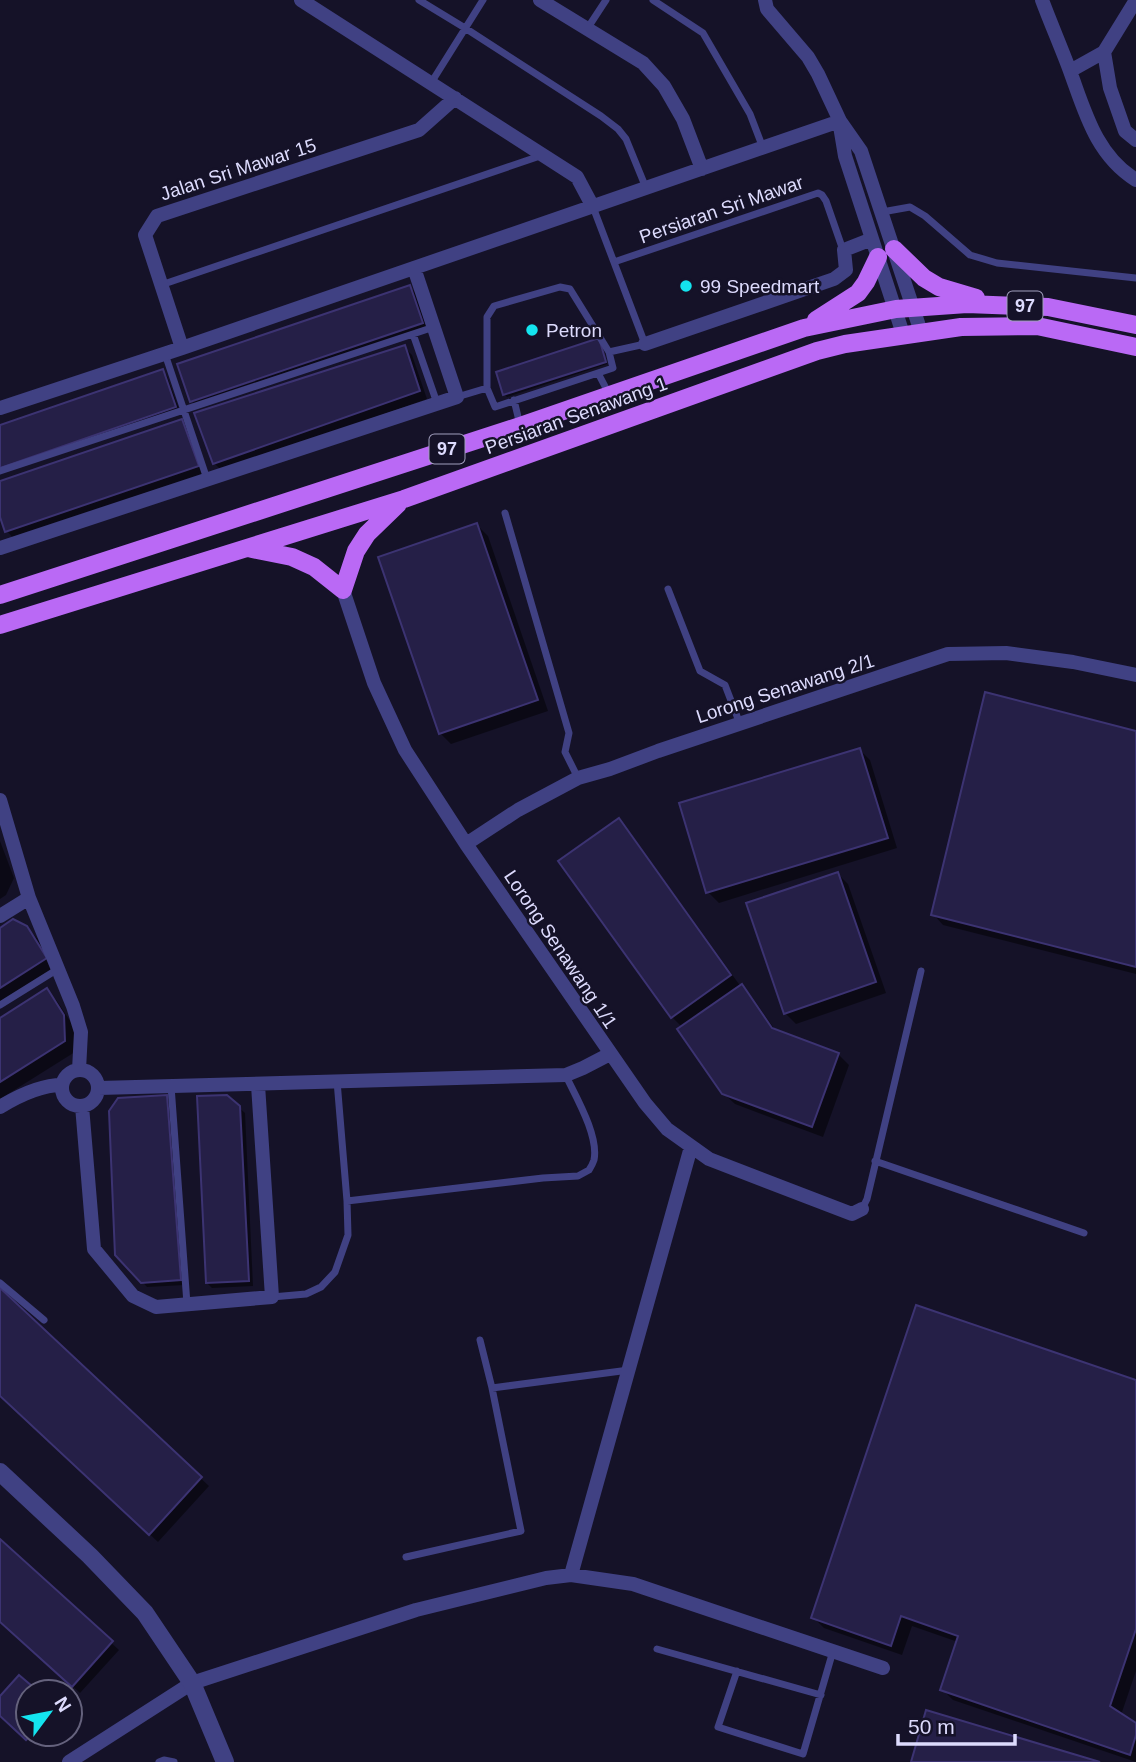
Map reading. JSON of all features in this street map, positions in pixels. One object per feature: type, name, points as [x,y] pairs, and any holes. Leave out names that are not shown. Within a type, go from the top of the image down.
[{"type":"main road","points":[[804,328],[858,293],[886,253],[939,287],[1004,306]]},
{"type":"main road","name":"Persiaran Senawang 1","points":[[0,595],[520,426],[804,328],[904,308],[967,304],[1048,307],[1132,322]]},
{"type":"main road","name":"Persiaran Senawang 1","points":[[0,625],[404,499],[817,351],[845,344],[961,327],[1037,326],[1136,347]]},
{"type":"main road","points":[[249,549],[292,557],[314,566],[343,590],[356,551],[362,542],[404,499]]},
{"type":"street","points":[[301,0],[577,177],[593,207]]},
{"type":"street","points":[[540,0],[643,63],[664,86],[683,119],[702,169]]},
{"type":"street","points":[[765,0],[767,9],[818,74],[840,121],[861,150],[881,212],[886,253],[912,333]]},
{"type":"street","points":[[1042,0],[1097,141],[1126,174],[1136,180]]},
{"type":"street","points":[[1070,71],[1104,52],[1136,0]]},
{"type":"street","points":[[1104,52],[1110,89],[1125,131],[1136,140]]},
{"type":"street","name":"Jalan Sri Mawar 15","points":[[182,348],[145,235],[156,216],[419,130],[455,98]]},
{"type":"street","points":[[0,408],[165,354],[840,121]]},
{"type":"street","points":[[840,121],[845,156],[872,239],[886,253]]},
{"type":"street","points":[[645,344],[834,279],[846,270],[844,250],[872,239]]},
{"type":"street","points":[[0,548],[457,397],[414,268]]},
{"type":"street","name":"Lorong Senawang 1/1","points":[[343,590],[374,683],[405,750],[466,844],[645,1103],[667,1129],[709,1159],[852,1213],[862,1209]]},
{"type":"street","name":"Lorong Senawang 2/1","points":[[466,844],[519,810],[578,778],[948,654],[1006,653],[1073,662],[1136,675]]},
{"type":"street","points":[[1,806],[29,898],[74,1006],[80,1031],[79,1070]]},
{"type":"street","points":[[0,916],[29,898]]},
{"type":"street","points":[[99,1088],[566,1075],[610,1054]]},
{"type":"street","points":[[79,1070],[95,1076],[99,1088],[96,1098],[82,1106],[71,1104],[67,1100],[62,1085],[68,1074],[79,1070]]},
{"type":"street","points":[[82,1106],[94,1249],[133,1296],[156,1307],[272,1297],[258,1084]]},
{"type":"street","points":[[0,1107],[18,1096],[62,1085]]},
{"type":"street","points":[[571,1575],[691,1147]]},
{"type":"street","points":[[0,1472],[90,1556],[145,1613],[192,1683],[225,1762]]},
{"type":"street","points":[[69,1762],[192,1683],[416,1610],[512,1585],[571,1575],[633,1584],[883,1668]]},
{"type":"lane","points":[[419,0],[618,129],[626,139],[646,188]]},
{"type":"lane","points":[[431,83],[483,0]]},
{"type":"lane","points":[[587,29],[606,0]]},
{"type":"lane","points":[[653,0],[703,33],[750,114],[763,148]]},
{"type":"lane","points":[[161,285],[544,155]]},
{"type":"lane","name":"Persiaran Sri Mawar","points":[[614,262],[818,193],[826,201],[844,250]]},
{"type":"lane","points":[[593,207],[645,344],[610,352]]},
{"type":"lane","points":[[881,212],[910,207],[925,216],[970,255],[997,263],[1136,278]]},
{"type":"lane","points":[[560,287],[570,289],[610,352],[613,368],[495,407],[487,388],[487,317],[494,306],[560,287]]},
{"type":"lane","points":[[0,471],[434,327]]},
{"type":"lane","points":[[413,334],[437,404]]},
{"type":"lane","points":[[165,354],[207,480]]},
{"type":"lane","points":[[598,373],[609,395]]},
{"type":"lane","points":[[457,397],[487,388]]},
{"type":"lane","points":[[514,400],[520,426]]},
{"type":"lane","points":[[505,513],[569,733],[565,752],[578,778]]},
{"type":"lane","points":[[668,589],[700,671],[725,685],[740,724]]},
{"type":"lane","points":[[0,1005],[58,969]]},
{"type":"lane","points":[[862,1209],[867,1199],[921,971]]},
{"type":"lane","points":[[347,1201],[578,1176],[589,1170],[594,1159],[593,1142],[586,1119],[566,1075]]},
{"type":"lane","points":[[272,1297],[306,1294],[321,1287],[335,1272],[348,1236],[337,1081]]},
{"type":"lane","points":[[171,1086],[187,1304]]},
{"type":"lane","points":[[875,1161],[1084,1233]]},
{"type":"lane","points":[[0,1283],[44,1320]]},
{"type":"lane","points":[[405,1557],[521,1531],[480,1340]]},
{"type":"lane","points":[[492,1388],[628,1370]]},
{"type":"lane","points":[[657,1649],[821,1695]]},
{"type":"lane","points":[[737,1671],[718,1727],[803,1754],[833,1651]]},
{"type":"lane","points":[[159,1762],[174,1762]]},
{"type":"building","points":[[410,285],[423,323],[190,402],[177,364]]},
{"type":"building","points":[[599,338],[606,362],[503,395],[496,372]]},
{"type":"building","points":[[405,345],[420,391],[213,464],[194,413]]},
{"type":"building","points":[[163,369],[176,407],[0,468],[0,425]]},
{"type":"building","points":[[182,419],[199,466],[5,532],[0,517],[0,481]]},
{"type":"building","points":[[477,523],[538,700],[439,734],[378,557]]},
{"type":"building","points":[[985,692],[1136,731],[1136,967],[931,915]]},
{"type":"building","points":[[860,748],[888,838],[706,893],[679,803]]},
{"type":"building","points":[[619,818],[731,975],[671,1018],[558,861]]},
{"type":"building","points":[[838,872],[876,982],[784,1014],[746,903]]},
{"type":"building","points":[[13,919],[27,926],[47,958],[0,988],[0,928]]},
{"type":"building","points":[[742,984],[772,1028],[839,1053],[812,1127],[722,1094],[677,1029]]},
{"type":"building","points":[[47,988],[64,1015],[65,1041],[0,1082],[0,1018]]},
{"type":"building","points":[[167,1095],[181,1280],[141,1283],[115,1255],[109,1111],[118,1098]]},
{"type":"building","points":[[227,1095],[240,1106],[249,1281],[206,1283],[197,1096]]},
{"type":"building","points":[[0,1288],[202,1477],[149,1535],[0,1396]]},
{"type":"building","points":[[916,1305],[1136,1380],[1136,1629],[1110,1706],[1136,1723],[1136,1735],[1130,1755],[940,1690],[958,1636],[901,1616],[891,1646],[811,1618]]},
{"type":"building","points":[[0,1539],[113,1641],[80,1678],[62,1678],[0,1622]]},
{"type":"building","points":[[14,1681],[14,1729],[0,1716],[0,1696]]},
{"type":"building","points":[[926,1710],[1100,1762],[911,1762]]},
{"type":"place","name":"99 Speedmart","points":[[686,286]]},
{"type":"place","name":"Petron","points":[[532,330]]}]
